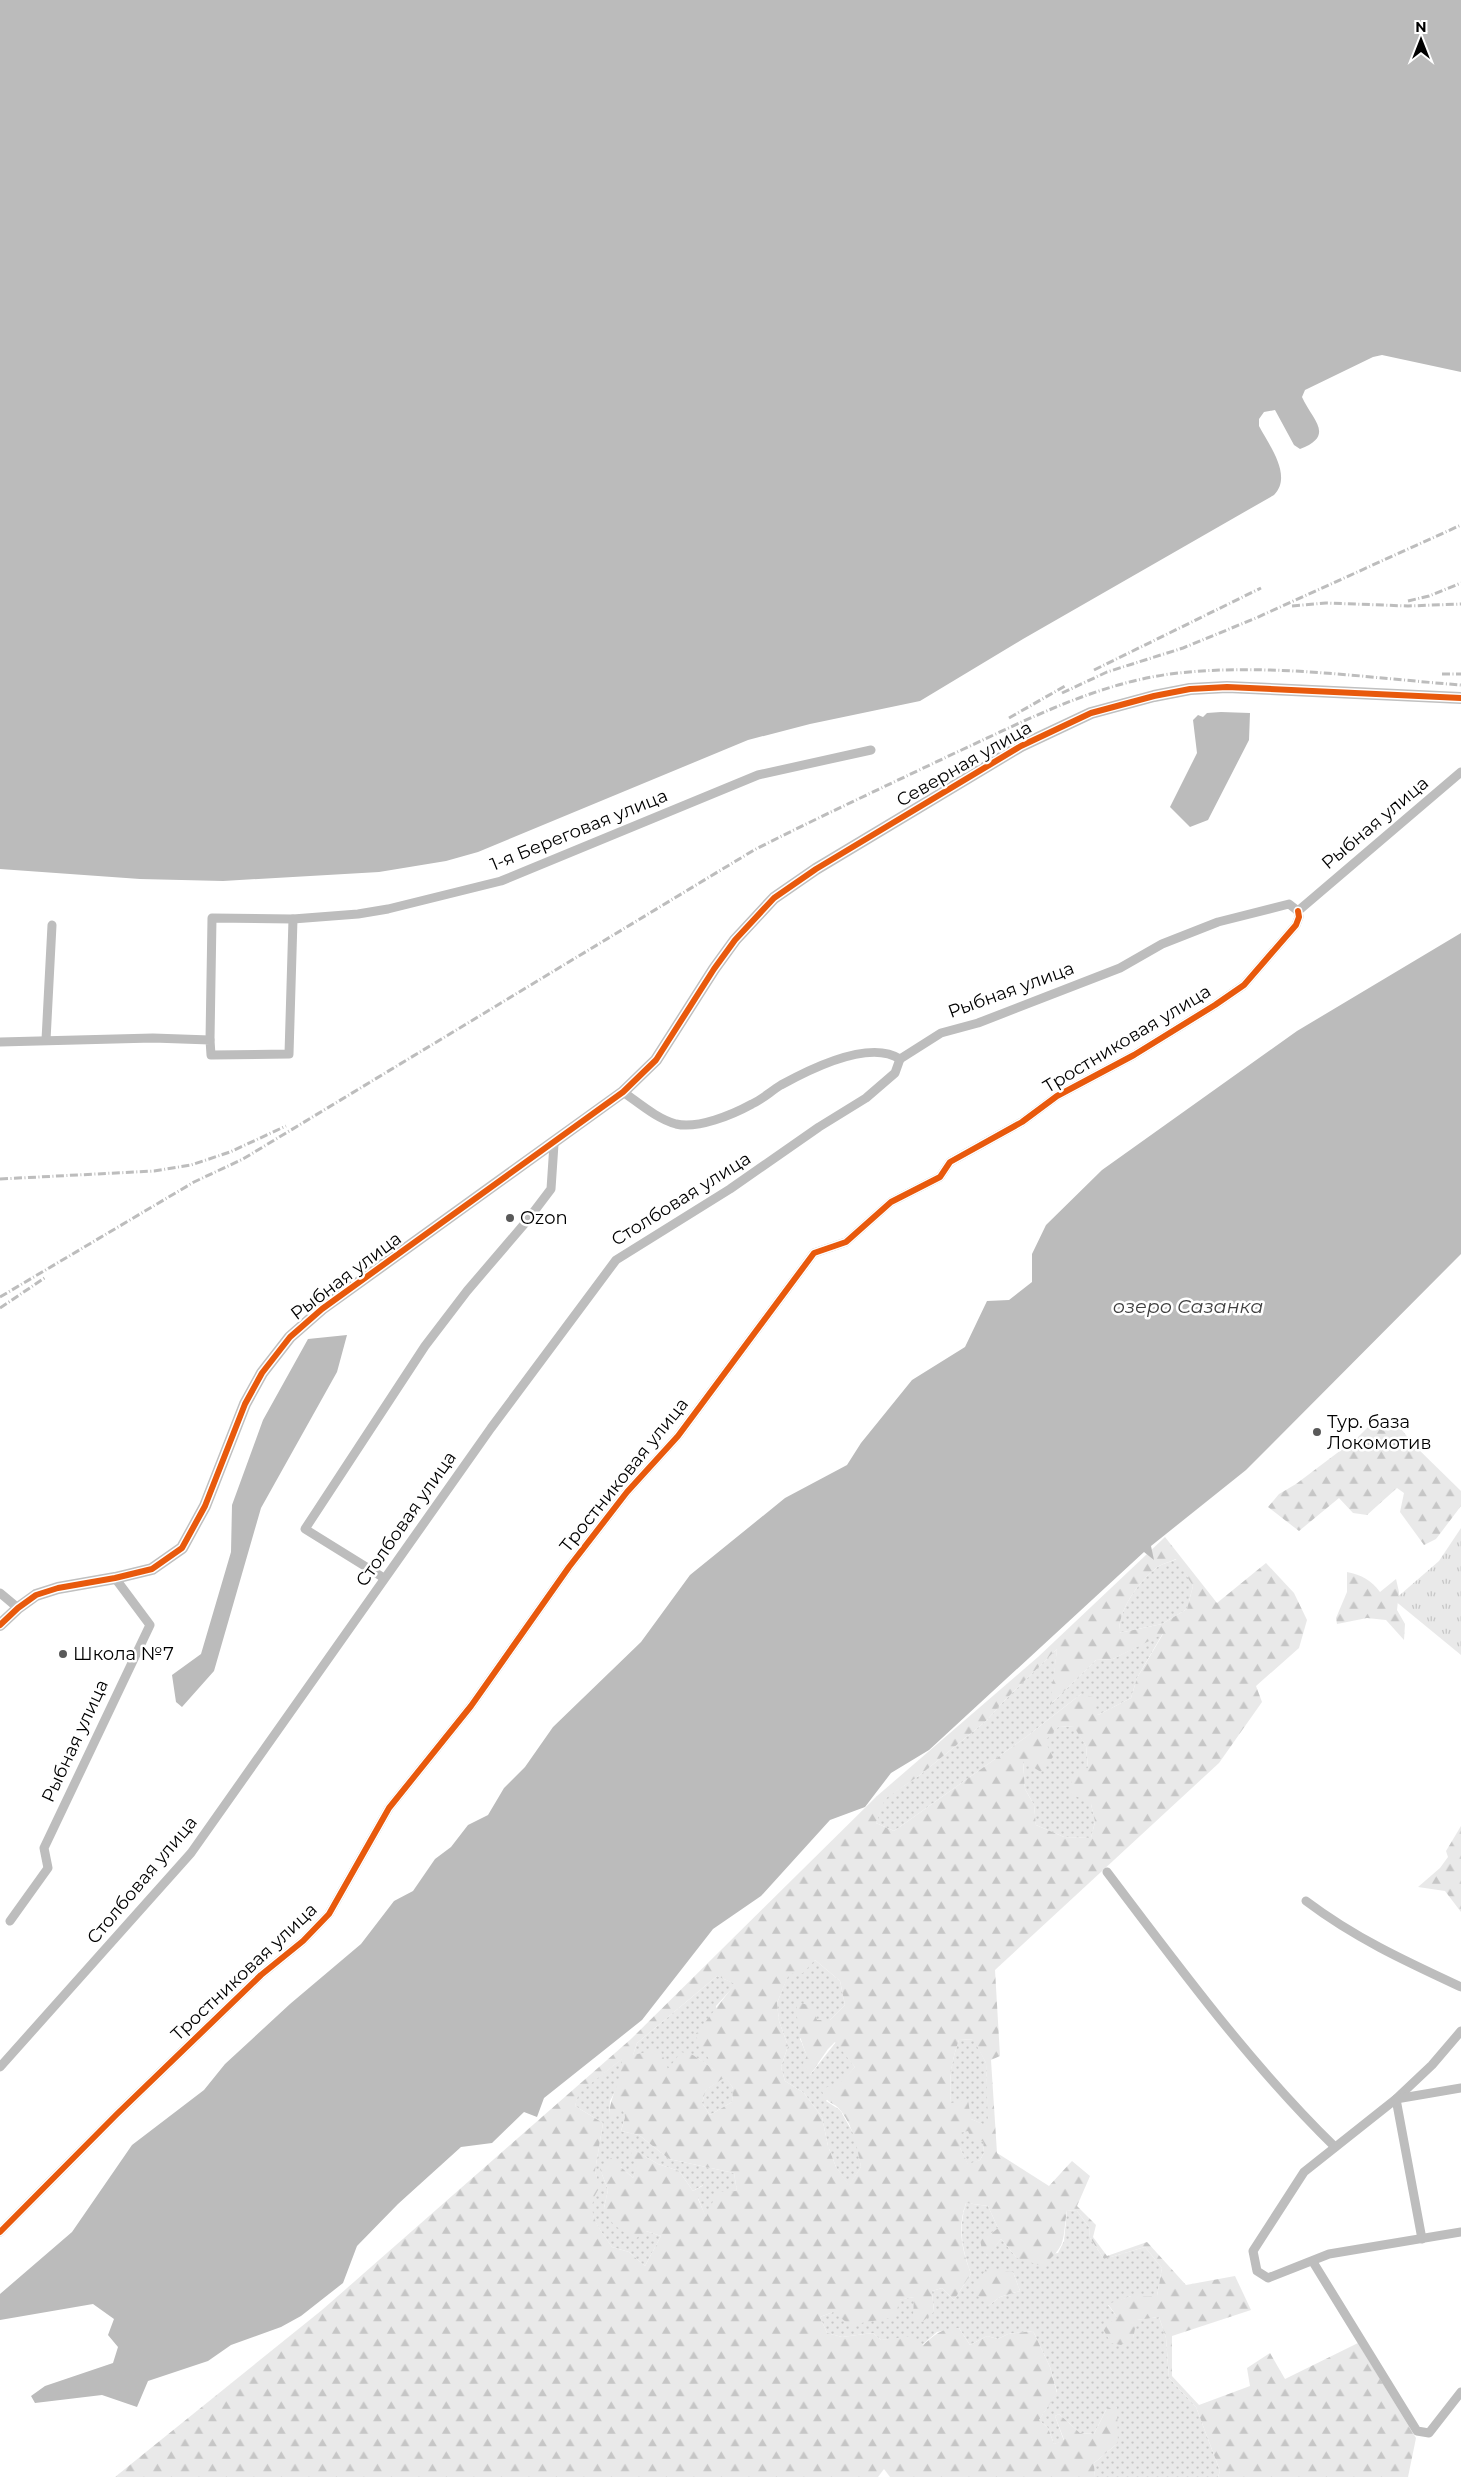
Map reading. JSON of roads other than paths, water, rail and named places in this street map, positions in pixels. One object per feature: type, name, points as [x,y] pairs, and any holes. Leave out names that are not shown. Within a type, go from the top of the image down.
[{"type":"street","name":"Северная улица","points":[[623,1092],[656,1060],[714,969],[735,940],[774,898],[816,868],[1030,742],[1090,713],[1154,696],[1190,689],[1227,687],[1461,698]]},
{"type":"street","name":"1-я Береговая улица","points":[[210,1040],[212,918],[293,919],[358,914],[388,909],[501,880],[758,775],[871,750]]},
{"type":"street","name":"Рыбная улица","points":[[900,1059],[941,1033],[978,1023],[1120,968],[1162,944],[1218,922],[1289,904],[1298,911],[1461,772]]},
{"type":"street","name":"Тростниковая улица","points":[[0,2232],[117,2114],[261,1975],[303,1941],[329,1914],[389,1808],[471,1706],[574,1560],[627,1492],[678,1436],[814,1254],[846,1242],[891,1202],[940,1177],[950,1162],[1022,1122],[1057,1096],[1134,1055],[1244,984],[1296,925],[1299,917],[1298,911]]},
{"type":"street","points":[[0,1042],[153,1038],[210,1040],[211,1055],[289,1054],[293,919]]},
{"type":"street","points":[[46,1040],[52,926]]},
{"type":"street","points":[[623,1092],[675,1124],[697,1126],[752,1104],[781,1085],[840,1058],[865,1053],[885,1053],[900,1059]]},
{"type":"street","name":"Столбовая улица","points":[[0,2066],[191,1852],[491,1428],[616,1260],[730,1189],[819,1127],[866,1098],[895,1073],[900,1059]]},
{"type":"street","name":"Рыбная улица","points":[[0,1625],[18,1608],[36,1596],[58,1588],[152,1569],[182,1548],[205,1506],[245,1404],[262,1373],[290,1337],[322,1309],[554,1144],[623,1092]]},
{"type":"street","points":[[384,1578],[305,1529],[425,1346],[467,1291],[526,1222],[551,1189],[554,1144]]},
{"type":"street","name":"Рыбная улица","points":[[10,1921],[48,1868],[44,1848],[150,1625],[115,1578]]},
{"type":"street","points":[[0,1593],[18,1608]]},
{"type":"street","points":[[1107,1872],[1189,1980],[1275,2085],[1335,2147]]},
{"type":"street","points":[[1306,1901],[1338,1925],[1381,1950],[1461,1987]]},
{"type":"street","points":[[1461,2031],[1432,2066],[1396,2099],[1304,2172],[1253,2251],[1257,2271],[1268,2278],[1313,2262],[1329,2254],[1461,2232]]},
{"type":"street","points":[[1396,2099],[1461,2088]]},
{"type":"street","points":[[1396,2099],[1422,2239]]},
{"type":"street","points":[[1313,2262],[1417,2431],[1429,2433],[1461,2392]]},
{"type":"water","points":[[0,0],[1461,0],[1461,372],[1382,355],[1373,357],[1305,390],[1302,397],[1318,426],[1319,432],[1317,438],[1311,444],[1300,449],[1294,445],[1275,410],[1264,412],[1259,419],[1259,426],[1273,451],[1280,470],[1281,479],[1274,495],[1023,639],[920,701],[810,724],[748,740],[478,852],[446,861],[379,872],[223,881],[140,879],[0,869]]},
{"type":"water","points":[[1207,713],[1250,713],[1249,740],[1208,820],[1190,827],[1170,807],[1197,753],[1193,720],[1198,715],[1203,717]]},
{"type":"water","name":"озеро Сазанка","points":[[1461,933],[1461,1254],[1246,1470],[1151,1546],[1154,1560],[1144,1552],[929,1750],[891,1773],[865,1807],[830,1820],[761,1896],[713,1929],[642,2020],[544,2098],[537,2117],[524,2112],[492,2143],[461,2147],[398,2204],[357,2246],[343,2283],[301,2316],[281,2327],[231,2345],[208,2361],[148,2381],[137,2407],[102,2395],[35,2403],[31,2396],[45,2386],[113,2363],[118,2347],[108,2335],[114,2319],[93,2304],[0,2320],[0,2294],[72,2232],[132,2145],[204,2090],[225,2064],[290,2004],[361,1944],[394,1901],[413,1891],[435,1859],[451,1847],[468,1825],[488,1815],[504,1788],[525,1767],[553,1727],[641,1642],[690,1575],[785,1498],[847,1465],[861,1443],[912,1380],[965,1347],[987,1301],[1009,1300],[1032,1282],[1032,1254],[1046,1225],[1102,1170],[1297,1031]]},
{"type":"water","points":[[347,1335],[337,1372],[261,1508],[214,1671],[182,1707],[176,1702],[172,1675],[201,1654],[231,1552],[232,1505],[263,1420],[308,1339]]},
{"type":"railway","points":[[1062,693],[1107,672],[1183,648],[1256,618],[1461,525]]},
{"type":"railway","points":[[1408,601],[1429,596],[1461,583]]},
{"type":"railway","points":[[1094,670],[1261,588]]},
{"type":"railway","points":[[1292,606],[1326,603],[1408,606],[1461,604]]},
{"type":"railway","points":[[0,1297],[194,1182],[243,1159],[754,850],[955,753],[1064,704],[1120,685],[1148,678],[1213,670],[1320,673],[1461,685]]},
{"type":"railway","points":[[1442,674],[1461,674]]},
{"type":"railway","points":[[1009,718],[1065,686]]},
{"type":"railway","points":[[0,1179],[154,1171],[191,1165],[230,1152],[286,1126]]},
{"type":"railway","points":[[0,1308],[46,1277]]},
{"type":"place","name":"Ozon","points":[[510,1218]]},
{"type":"place","name":"Тур. база Локомотив","points":[[1317,1432]]},
{"type":"place","name":"Школа №7","points":[[63,1654]]}]
